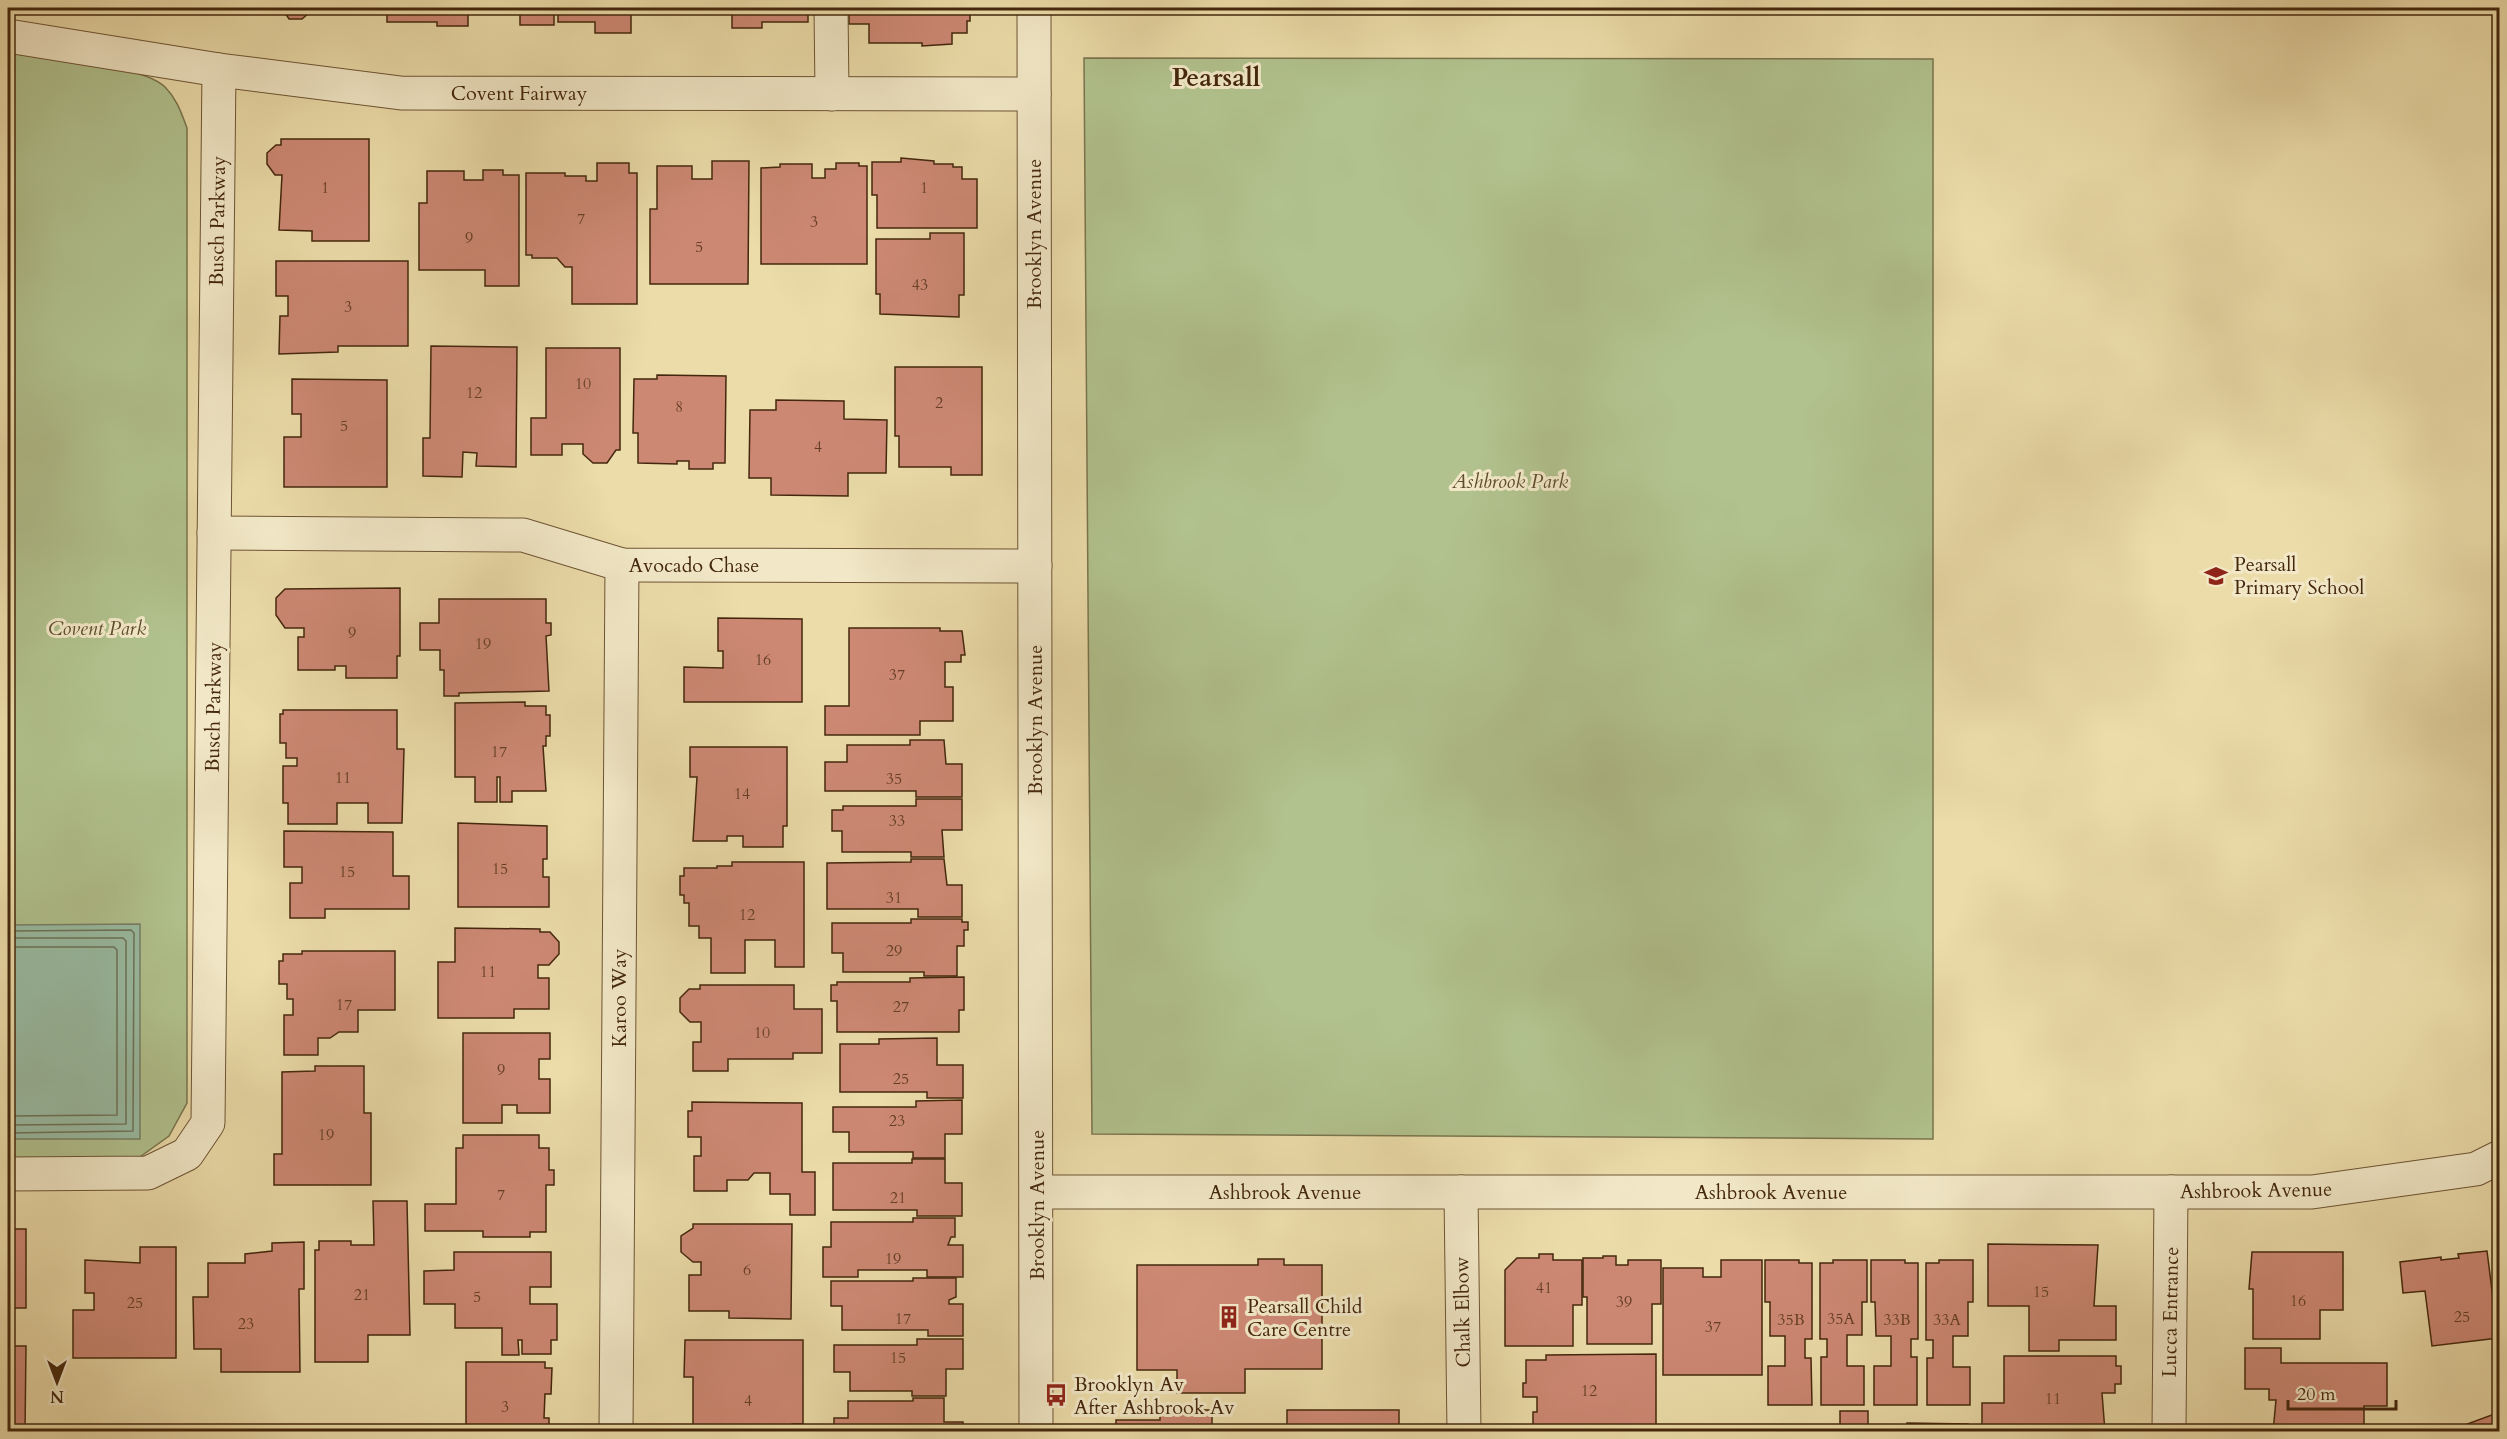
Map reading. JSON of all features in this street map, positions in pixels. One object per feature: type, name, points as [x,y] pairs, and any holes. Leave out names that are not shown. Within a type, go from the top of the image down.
[{"type":"street","points":[[831,8],[832,94]]},
{"type":"street","name":"Brooklyn Avenue","points":[[1034,8],[1036,1431]]},
{"type":"street","name":"Covent Fairway","points":[[8,36],[219,70],[401,93],[1034,94]]},
{"type":"street","name":"Busch Parkway","points":[[8,1174],[148,1173],[187,1154],[208,1123],[219,70]]},
{"type":"street","name":"Avocado Chase","points":[[214,533],[524,535],[622,565],[1035,566]]},
{"type":"street","name":"Karoo Way","points":[[616,1431],[622,565]]},
{"type":"street","name":"Ashbrook Avenue","points":[[1037,1192],[2312,1192],[2476,1169],[2499,1157]]},
{"type":"street","name":"Chalk Elbow","points":[[1461,1192],[1464,1431]]},
{"type":"street","name":"Lucca Entrance","points":[[2169,1431],[2171,1192]]},
{"type":"green space","name":"Covent Park","points":[[8,53],[114,67],[153,79],[173,96],[187,128],[187,1103],[169,1136],[137,1159],[8,1160]]},
{"type":"green space","name":"Ashbrook Park","points":[[1084,58],[1933,59],[1933,1139],[1092,1134]]},
{"type":"water","points":[[140,924],[140,1139],[8,1139],[8,925]]},
{"type":"building","points":[[282,8],[311,8],[311,11],[302,19],[289,19]]},
{"type":"building","points":[[332,8],[374,8],[374,13],[332,14]]},
{"type":"building","points":[[387,8],[468,8],[468,26],[437,26],[437,22],[387,22]]},
{"type":"building","points":[[473,8],[503,8],[503,12],[473,12]]},
{"type":"building","points":[[520,8],[554,8],[554,25],[520,25]]},
{"type":"building","points":[[558,8],[631,8],[631,33],[595,33],[595,22],[558,22]]},
{"type":"building","points":[[732,8],[808,8],[808,22],[762,22],[762,28],[732,28]]},
{"type":"building","points":[[849,8],[970,8],[970,21],[967,21],[967,33],[952,33],[952,44],[922,46],[922,43],[869,43],[869,24],[849,24]]},
{"type":"building","points":[[281,139],[369,139],[369,241],[312,241],[312,231],[279,230],[282,175],[275,175],[267,164],[267,153],[276,145],[281,145]]},
{"type":"building","points":[[901,158],[934,161],[934,164],[953,164],[953,167],[962,167],[962,179],[977,179],[977,228],[877,228],[877,195],[872,195],[872,162],[901,162]]},
{"type":"building","points":[[712,161],[749,161],[748,284],[650,284],[650,209],[657,209],[657,166],[692,166],[692,179],[712,179]]},
{"type":"building","points":[[597,163],[629,163],[629,173],[637,173],[637,304],[572,304],[572,267],[565,267],[557,258],[532,258],[532,255],[526,255],[526,173],[565,173],[565,176],[586,176],[586,181],[597,181]]},
{"type":"building","points":[[836,163],[859,163],[859,166],[867,166],[867,264],[761,264],[761,168],[780,167],[780,164],[812,164],[812,178],[825,178],[825,169],[836,169]]},
{"type":"building","points":[[483,170],[503,170],[503,175],[519,175],[519,286],[485,286],[485,270],[419,270],[419,203],[427,203],[427,171],[464,171],[464,180],[483,180]]},
{"type":"building","points":[[930,233],[964,233],[964,295],[959,295],[959,317],[880,314],[880,294],[876,294],[876,239],[930,239]]},
{"type":"building","points":[[276,261],[408,261],[408,346],[338,346],[338,352],[279,354],[280,316],[288,316],[288,296],[276,296]]},
{"type":"building","points":[[431,346],[517,347],[516,467],[476,466],[477,453],[463,452],[462,477],[423,476],[423,438],[430,438]]},
{"type":"building","points":[[546,348],[620,348],[620,450],[616,450],[607,463],[593,463],[583,454],[583,444],[562,444],[562,455],[531,455],[531,418],[546,418]]},
{"type":"building","points":[[895,367],[982,367],[982,475],[951,475],[951,467],[899,467],[899,436],[895,436]]},
{"type":"building","points":[[657,375],[726,376],[725,463],[713,463],[713,469],[689,469],[689,461],[677,461],[677,464],[638,463],[638,433],[633,433],[634,379],[657,379]]},
{"type":"building","points":[[292,379],[387,380],[387,487],[284,487],[284,437],[301,437],[301,414],[292,414]]},
{"type":"building","points":[[776,400],[844,401],[844,419],[887,420],[886,473],[848,473],[848,496],[771,495],[771,478],[749,478],[750,410],[776,410]]},
{"type":"building","points":[[400,588],[400,656],[397,656],[397,678],[346,678],[346,666],[335,666],[335,670],[298,670],[298,637],[304,637],[304,628],[285,628],[276,615],[276,598],[285,589]]},
{"type":"building","points":[[439,599],[546,599],[546,623],[551,623],[551,635],[546,636],[549,691],[459,693],[459,696],[444,696],[444,670],[440,670],[440,650],[420,650],[420,623],[439,623]]},
{"type":"building","points":[[718,618],[802,619],[802,702],[684,702],[684,667],[723,668],[723,651],[718,651]]},
{"type":"building","points":[[849,628],[940,628],[940,631],[962,631],[965,655],[961,655],[961,662],[945,662],[945,687],[953,687],[953,721],[920,721],[920,735],[825,735],[825,706],[849,706]]},
{"type":"building","points":[[525,702],[525,706],[546,706],[546,715],[550,715],[550,736],[546,736],[546,746],[543,746],[546,791],[512,791],[512,802],[500,802],[500,777],[497,777],[497,802],[475,802],[475,777],[455,777],[455,703]]},
{"type":"building","points":[[283,710],[397,710],[397,749],[404,749],[402,823],[368,823],[368,803],[337,803],[337,824],[288,824],[288,803],[283,803],[283,766],[297,766],[297,758],[286,758],[286,743],[280,743],[280,714],[283,714]]},
{"type":"building","points":[[910,740],[944,740],[946,764],[962,764],[962,797],[916,797],[916,791],[825,791],[825,762],[847,762],[847,745],[910,745]]},
{"type":"building","points":[[690,747],[787,747],[787,826],[783,826],[783,847],[743,847],[743,836],[727,836],[727,841],[693,841],[697,777],[690,777]]},
{"type":"building","points":[[916,799],[962,799],[962,830],[942,830],[944,857],[911,857],[911,852],[842,852],[842,831],[832,831],[832,810],[843,810],[843,806],[916,806]]},
{"type":"building","points":[[458,823],[547,826],[547,859],[543,859],[543,877],[549,877],[549,907],[458,907]]},
{"type":"building","points":[[284,831],[393,832],[393,876],[409,876],[409,909],[325,909],[325,918],[290,918],[290,883],[302,883],[302,867],[284,867]]},
{"type":"building","points":[[911,859],[944,859],[947,885],[962,885],[962,917],[918,917],[918,909],[827,909],[827,863],[911,862]]},
{"type":"building","points":[[732,862],[804,862],[804,967],[775,967],[775,940],[745,940],[745,973],[711,973],[711,938],[699,938],[699,926],[689,926],[689,903],[684,903],[684,895],[680,895],[680,876],[684,876],[684,868],[717,868],[717,866],[732,866]]},
{"type":"building","points":[[911,919],[962,919],[962,922],[968,922],[968,930],[964,930],[964,946],[957,946],[957,976],[924,976],[924,972],[843,972],[843,953],[832,953],[832,923],[911,923]]},
{"type":"building","points":[[455,928],[540,929],[540,932],[550,932],[559,942],[559,954],[549,965],[538,965],[538,978],[549,978],[549,1009],[514,1009],[514,1018],[438,1018],[438,962],[455,962]]},
{"type":"building","points":[[302,951],[395,951],[395,1010],[358,1010],[358,1032],[339,1032],[330,1038],[318,1038],[318,1055],[284,1055],[284,1015],[293,1015],[293,999],[287,999],[287,984],[279,984],[279,961],[283,961],[283,954],[302,954]]},
{"type":"building","points":[[964,977],[964,1010],[959,1010],[959,1032],[837,1032],[837,1001],[831,1001],[831,985],[837,985],[837,982],[910,982],[910,978]]},
{"type":"building","points":[[700,985],[794,985],[794,1009],[822,1009],[822,1053],[793,1053],[793,1059],[728,1059],[728,1071],[693,1071],[693,1042],[701,1042],[701,1022],[690,1022],[680,1012],[680,998],[689,989],[700,989]]},
{"type":"building","points":[[463,1033],[550,1033],[550,1059],[539,1059],[539,1079],[550,1079],[550,1113],[517,1113],[517,1105],[502,1105],[502,1123],[463,1123]]},
{"type":"building","points":[[937,1038],[937,1065],[963,1065],[963,1098],[927,1098],[927,1092],[840,1092],[840,1044],[879,1044],[879,1039]]},
{"type":"building","points":[[315,1066],[364,1066],[364,1113],[371,1113],[371,1185],[274,1185],[274,1154],[282,1154],[282,1072],[315,1071]]},
{"type":"building","points":[[962,1100],[962,1134],[945,1134],[945,1158],[913,1158],[913,1152],[849,1152],[849,1132],[833,1132],[833,1107],[916,1107],[916,1101]]},
{"type":"building","points":[[692,1102],[802,1103],[802,1172],[815,1172],[815,1215],[790,1215],[790,1194],[770,1194],[770,1173],[754,1173],[748,1180],[727,1180],[727,1191],[694,1191],[694,1156],[701,1156],[701,1137],[688,1137],[688,1111],[692,1111]]},
{"type":"building","points":[[463,1135],[539,1135],[539,1148],[549,1148],[549,1170],[554,1170],[554,1185],[546,1185],[546,1232],[530,1232],[530,1237],[483,1237],[483,1231],[425,1231],[425,1204],[456,1204],[456,1148],[463,1148]]},
{"type":"building","points":[[912,1159],[945,1159],[945,1183],[962,1183],[962,1216],[917,1216],[917,1210],[833,1210],[833,1163],[912,1163]]},
{"type":"building","points":[[373,1201],[407,1201],[410,1335],[368,1335],[368,1362],[315,1362],[315,1250],[319,1250],[319,1241],[351,1241],[351,1245],[374,1245]]},
{"type":"building","points":[[913,1218],[955,1218],[955,1237],[951,1237],[948,1245],[963,1245],[963,1277],[927,1277],[927,1270],[858,1270],[858,1277],[823,1277],[823,1247],[831,1247],[831,1222],[913,1222]]},
{"type":"building","points":[[693,1224],[792,1224],[791,1319],[729,1318],[729,1311],[689,1311],[689,1275],[701,1275],[701,1262],[693,1262],[681,1252],[681,1236],[693,1228]]},
{"type":"building","points":[[8,1229],[26,1229],[26,1308],[8,1308]]},
{"type":"building","points":[[304,1242],[304,1289],[299,1289],[300,1372],[221,1372],[221,1349],[194,1349],[193,1297],[208,1297],[208,1263],[245,1263],[245,1254],[272,1251],[272,1243]]},
{"type":"building","points":[[1988,1244],[2098,1245],[2094,1306],[2116,1306],[2116,1340],[2059,1340],[2059,1351],[2029,1351],[2029,1306],[1988,1306]]},
{"type":"building","points":[[140,1247],[176,1247],[176,1358],[73,1358],[73,1310],[94,1310],[94,1293],[85,1293],[85,1260],[140,1263]]},
{"type":"building","points":[[2487,1251],[2498,1338],[2432,1346],[2425,1291],[2403,1293],[2400,1262],[2441,1257],[2441,1260],[2459,1258],[2458,1254]]},
{"type":"building","points":[[454,1252],[551,1252],[551,1287],[530,1287],[530,1304],[557,1304],[557,1340],[551,1340],[551,1354],[522,1354],[522,1340],[518,1340],[519,1355],[502,1355],[502,1328],[455,1328],[455,1304],[424,1304],[424,1271],[454,1270]]},
{"type":"building","points":[[2252,1252],[2343,1252],[2343,1310],[2320,1310],[2320,1339],[2253,1339],[2253,1289],[2249,1289]]},
{"type":"building","points":[[1539,1254],[1553,1254],[1553,1260],[1582,1260],[1582,1305],[1573,1305],[1573,1346],[1505,1346],[1505,1270],[1517,1258],[1539,1258]]},
{"type":"building","points":[[1603,1256],[1616,1256],[1616,1265],[1628,1265],[1628,1260],[1661,1260],[1661,1304],[1652,1304],[1652,1344],[1587,1344],[1587,1297],[1583,1297],[1583,1258],[1603,1258]]},
{"type":"building","name":"Pearsall Child Care Centre","points":[[1258,1259],[1284,1259],[1284,1265],[1322,1265],[1322,1369],[1245,1369],[1245,1393],[1177,1393],[1177,1370],[1137,1370],[1137,1265],[1258,1265]]},
{"type":"building","points":[[1721,1260],[1762,1260],[1762,1375],[1663,1375],[1663,1268],[1703,1268],[1703,1277],[1721,1277]]},
{"type":"building","points":[[1765,1260],[1799,1260],[1799,1263],[1812,1263],[1812,1339],[1805,1339],[1805,1358],[1811,1358],[1812,1405],[1768,1405],[1768,1366],[1785,1366],[1785,1336],[1770,1336],[1770,1302],[1765,1302]]},
{"type":"building","points":[[1833,1260],[1867,1260],[1867,1302],[1862,1302],[1862,1335],[1847,1335],[1847,1366],[1864,1366],[1864,1405],[1821,1405],[1821,1357],[1827,1357],[1827,1339],[1820,1339],[1820,1263],[1833,1263]]},
{"type":"building","points":[[1871,1260],[1905,1260],[1905,1263],[1918,1263],[1918,1339],[1911,1339],[1911,1357],[1917,1357],[1917,1405],[1874,1405],[1874,1366],[1891,1366],[1891,1336],[1876,1336],[1875,1302],[1871,1302]]},
{"type":"building","points":[[1939,1260],[1973,1260],[1973,1302],[1968,1302],[1968,1336],[1953,1336],[1953,1367],[1970,1367],[1970,1405],[1927,1405],[1927,1358],[1933,1358],[1933,1340],[1926,1340],[1926,1263],[1939,1263]]},
{"type":"building","points":[[913,1278],[956,1278],[956,1297],[949,1300],[949,1304],[963,1304],[963,1336],[928,1336],[928,1330],[842,1330],[842,1306],[831,1306],[831,1281],[913,1281]]},
{"type":"building","points":[[917,1339],[963,1339],[963,1369],[946,1369],[946,1396],[912,1396],[912,1391],[850,1391],[850,1372],[834,1372],[834,1345],[917,1345]]},
{"type":"building","points":[[685,1340],[803,1340],[803,1424],[792,1424],[792,1432],[727,1432],[727,1427],[693,1427],[693,1377],[684,1377]]},
{"type":"building","points":[[8,1346],[26,1346],[25,1432],[8,1432]]},
{"type":"building","points":[[2245,1348],[2281,1348],[2281,1363],[2387,1363],[2387,1406],[2364,1406],[2364,1432],[2273,1432],[2276,1400],[2269,1400],[2269,1389],[2245,1389]]},
{"type":"building","points":[[1656,1354],[1656,1432],[1533,1432],[1533,1412],[1537,1412],[1537,1397],[1523,1397],[1523,1383],[1526,1383],[1526,1360],[1546,1360],[1546,1355]]},
{"type":"building","points":[[2004,1356],[2116,1356],[2116,1366],[2121,1366],[2121,1384],[2115,1384],[2115,1393],[2102,1393],[2105,1432],[2004,1432],[2004,1425],[1982,1425],[1982,1403],[2004,1403]]},
{"type":"building","points":[[466,1362],[545,1362],[545,1368],[552,1368],[551,1394],[545,1394],[544,1418],[549,1418],[549,1432],[466,1432]]},
{"type":"building","points":[[913,1398],[944,1398],[944,1422],[963,1422],[963,1432],[834,1432],[834,1418],[848,1418],[848,1401],[913,1401]]},
{"type":"building","points":[[1160,1410],[1212,1410],[1212,1432],[1116,1432],[1116,1420],[1160,1420]]},
{"type":"building","points":[[1287,1410],[1399,1410],[1399,1432],[1287,1432]]},
{"type":"building","points":[[1840,1411],[1868,1411],[1868,1432],[1840,1432]]},
{"type":"building","points":[[2497,1413],[2500,1416],[2500,1432],[2464,1432],[2462,1426]]},
{"type":"building","points":[[1907,1423],[1968,1424],[1968,1432],[1887,1432],[1907,1430]]},
{"type":"building","points":[[317,1427],[372,1427],[372,1432],[317,1432]]},
{"type":"place","name":"Pearsall Primary School","points":[[2216,576]]},
{"type":"place","name":"Pearsall Child Care Centre","points":[[1229,1317]]},
{"type":"place","name":"Brooklyn Av After Ashbrook Av","points":[[1056,1395]]},
{"type":"district","name":"Pearsall","points":[[1216,77]]}]
